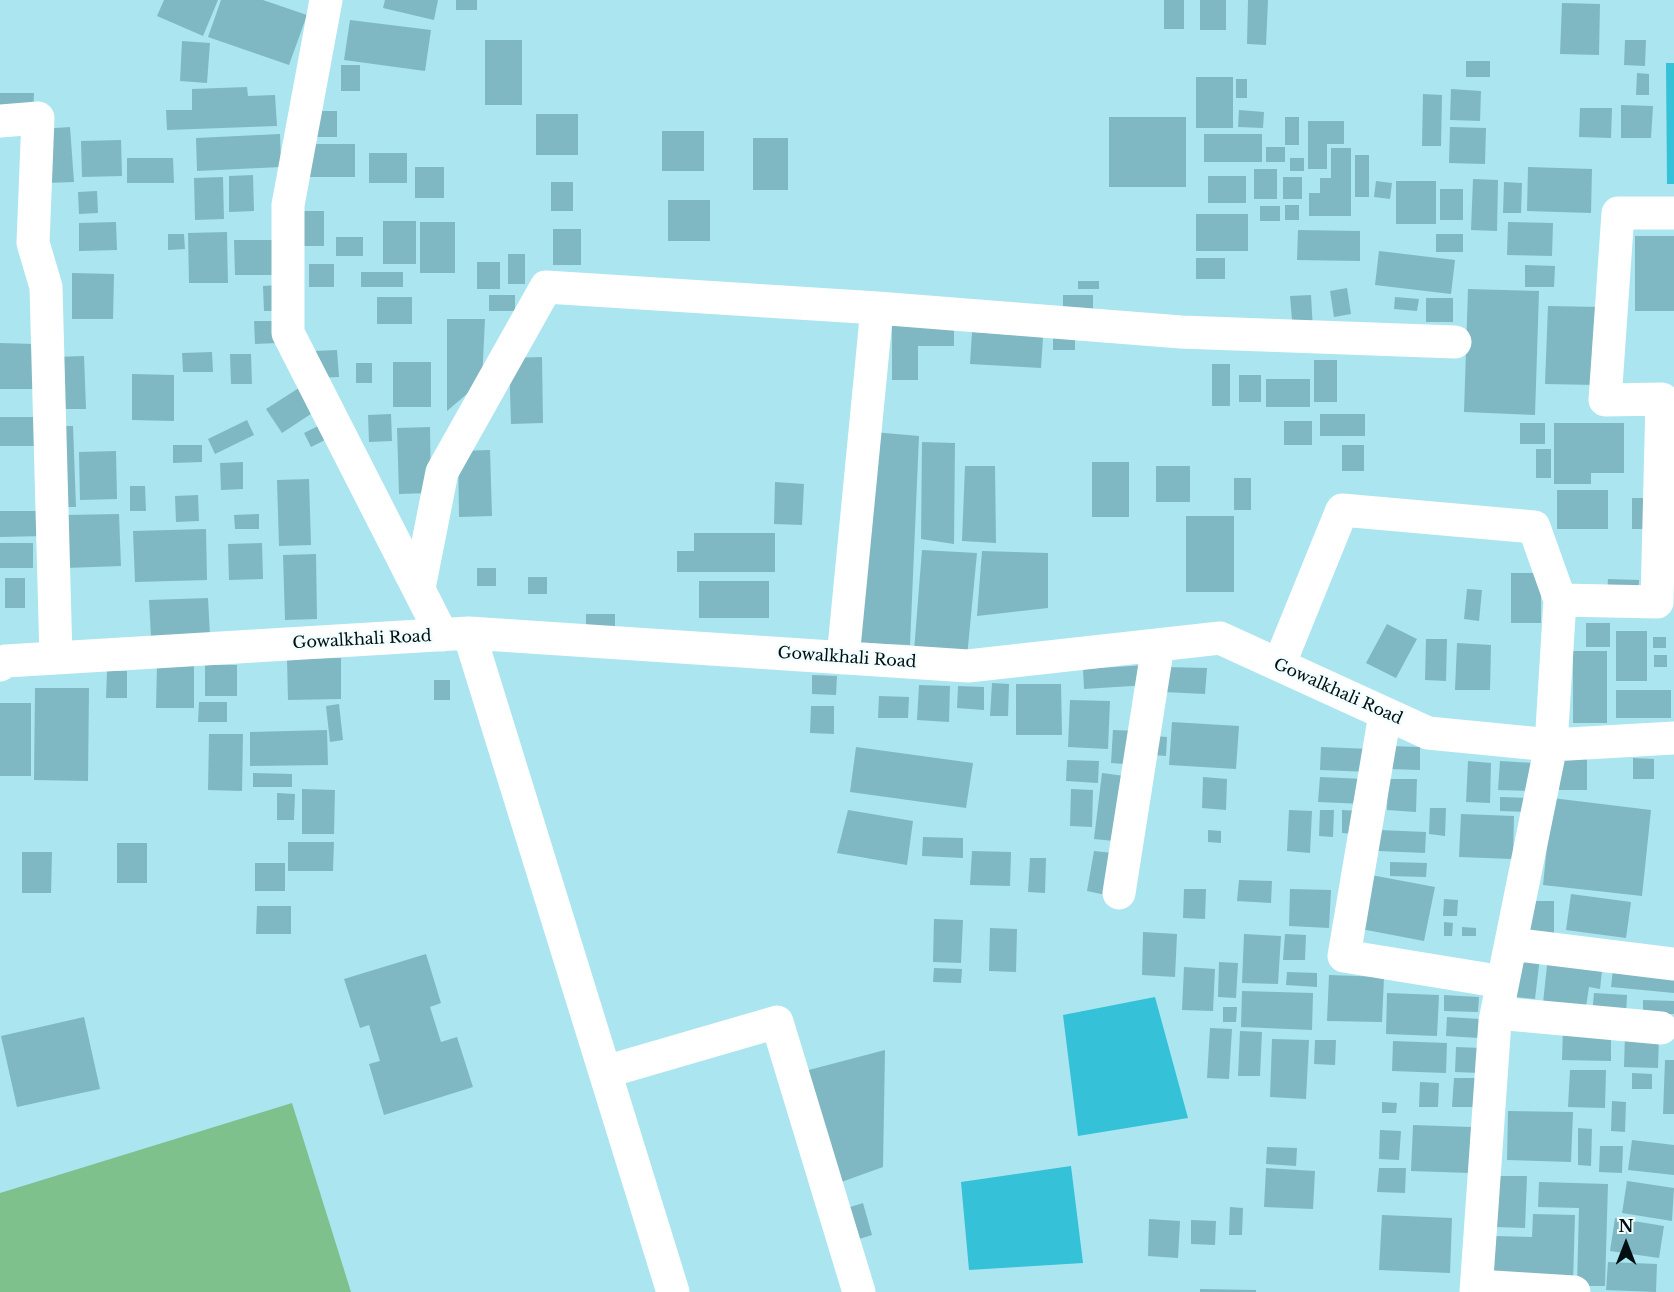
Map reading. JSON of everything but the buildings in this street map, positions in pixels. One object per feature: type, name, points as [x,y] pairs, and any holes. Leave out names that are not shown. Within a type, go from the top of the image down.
[{"type":"street","points":[[326,0],[288,205],[288,333],[419,588],[456,634],[605,1072],[672,1292]]},
{"type":"street","points":[[0,121],[38,118],[33,243],[46,287],[56,658]]},
{"type":"street","points":[[1560,600],[1657,602],[1662,399],[1605,400],[1618,213],[1674,213]]},
{"type":"street","points":[[419,588],[442,472],[546,287],[877,308],[1181,333],[1455,342]]},
{"type":"street","points":[[843,658],[877,308]]},
{"type":"street","points":[[1279,665],[1342,510],[1534,527],[1560,600],[1551,746],[1500,997],[1477,1289],[1574,1292]]},
{"type":"street","name":"Gowalkhali Road","points":[[0,665],[6,661],[456,634],[968,666],[1220,638],[1428,733],[1551,746],[1674,738]]},
{"type":"street","points":[[1119,893],[1158,645]]},
{"type":"street","points":[[1385,714],[1344,956],[1500,997],[1661,1028]]},
{"type":"street","points":[[1511,944],[1674,964]]},
{"type":"street","points":[[605,1072],[777,1022],[859,1292]]},
{"type":"green space","points":[[292,1103],[351,1292],[0,1292],[0,1193]]},
{"type":"water","points":[[1666,63],[1674,63],[1674,184],[1667,184]]},
{"type":"water","points":[[1155,997],[1188,1118],[1078,1136],[1063,1015]]},
{"type":"water","points":[[1071,1166],[1083,1263],[969,1270],[961,1182]]}]
